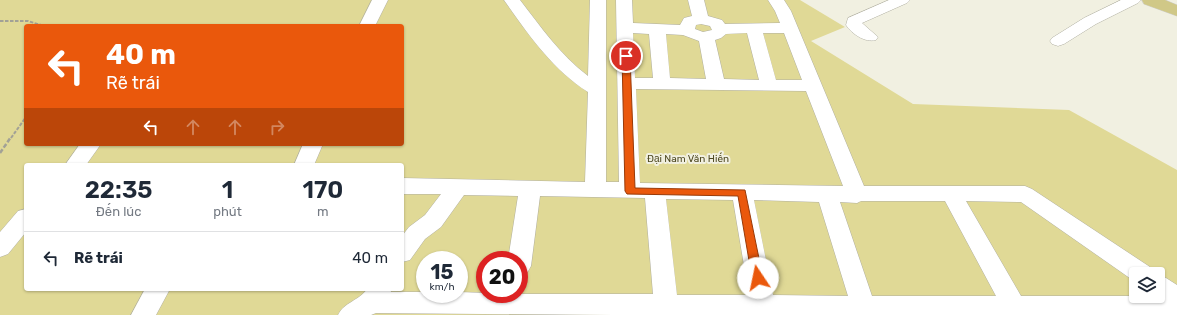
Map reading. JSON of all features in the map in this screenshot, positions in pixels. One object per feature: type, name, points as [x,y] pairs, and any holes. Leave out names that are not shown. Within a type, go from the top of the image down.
[{"type":"main road","points":[[1150,0],[1177,11]]},
{"type":"street","points":[[368,24],[380,0]]},
{"type":"street","points":[[512,0],[557,59],[581,80],[596,89]]},
{"type":"street","points":[[595,190],[598,0]]},
{"type":"street","points":[[624,0],[630,191]]},
{"type":"street","points":[[696,0],[700,18]]},
{"type":"street","points":[[776,0],[783,11],[857,195]]},
{"type":"street","points":[[870,37],[854,26],[854,21],[902,0]]},
{"type":"street","points":[[1058,41],[1090,21],[1133,0]]},
{"type":"street","points":[[687,30],[688,23],[690,21],[700,18],[716,23],[713,33],[716,85]]},
{"type":"street","points":[[625,28],[687,30],[694,35],[754,28],[790,28]]},
{"type":"street","points":[[754,28],[769,86]]},
{"type":"street","points":[[657,29],[662,84]]},
{"type":"street","points":[[627,83],[813,86]]},
{"type":"street","points":[[77,163],[89,146]]},
{"type":"street","points":[[305,163],[312,146]]},
{"type":"street","points":[[404,186],[857,195],[951,193],[1025,194],[1132,267]]},
{"type":"street","points":[[404,250],[417,233],[433,220],[458,187]]},
{"type":"street","points":[[521,251],[530,189]]},
{"type":"street","points":[[655,192],[666,310]]},
{"type":"street","points":[[742,193],[763,306]]},
{"type":"street","points":[[951,193],[1016,311]]},
{"type":"street","points":[[827,194],[865,311]]},
{"type":"street","points":[[0,248],[24,219]]},
{"type":"street","points":[[1165,290],[1177,298]]},
{"type":"street","points":[[143,315],[157,291]]},
{"type":"street","points":[[350,315],[376,296],[514,304],[666,310],[763,306],[865,311],[1016,311],[1150,306],[1177,309]]},
{"type":"path","points":[[0,21],[28,21],[38,24]]},
{"type":"path","points":[[0,153],[24,120]]},
{"type":"green space","name":"Đại Nam Văn Hiến","points":[[0,0],[800,0],[845,27],[811,41],[913,104],[1069,110],[1177,170],[1177,315],[0,315]]},
{"type":"route","points":[[626,56],[630,191],[742,193],[758,278]]}]
